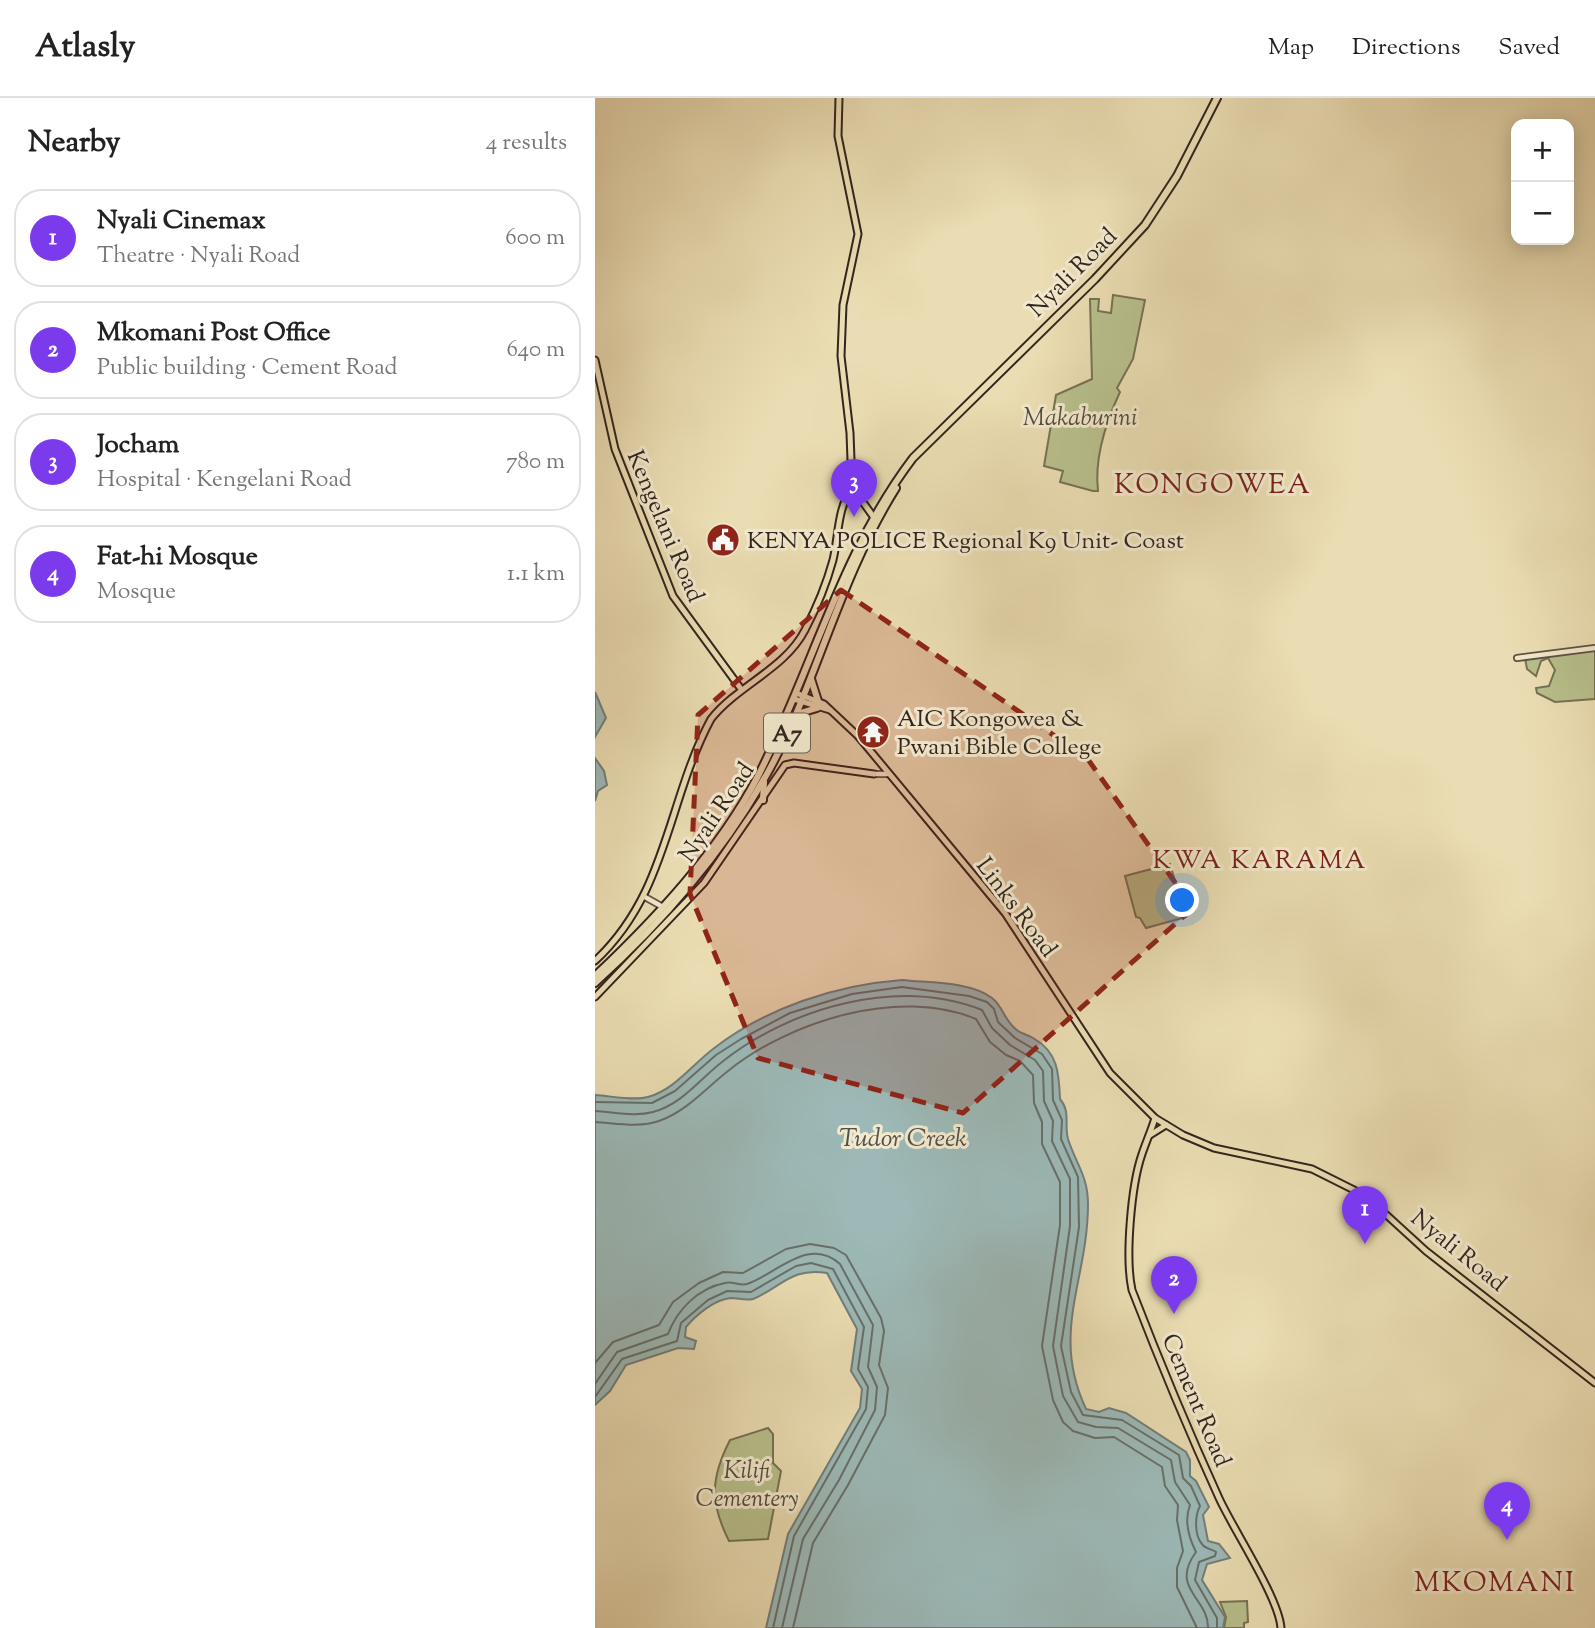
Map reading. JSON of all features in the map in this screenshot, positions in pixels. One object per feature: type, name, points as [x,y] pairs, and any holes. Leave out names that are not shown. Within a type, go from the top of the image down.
[{"type":"highway","name":"Nyali Road","points":[[595,983],[696,878],[765,776],[797,713],[799,698],[841,581],[880,508],[923,449],[1145,225],[1172,184],[1217,98]]},
{"type":"highway","name":"Nyali Road","points":[[595,976],[705,855],[740,805],[811,677],[839,598],[874,518]]},
{"type":"highway","points":[[797,713],[817,704],[811,677]]},
{"type":"highway","points":[[763,800],[765,776]]},
{"type":"highway","points":[[696,878],[704,883]]},
{"type":"main road","points":[[595,961],[629,924],[645,897],[704,732],[722,706],[787,653],[806,629],[832,563],[840,511],[852,488],[850,433],[840,340],[843,305],[858,234],[838,136],[839,98]]},
{"type":"main road","name":"Kengelani Road","points":[[595,360],[615,449],[673,596],[741,689]]},
{"type":"main road","points":[[852,488],[866,502],[874,518]]},
{"type":"main road","points":[[866,502],[880,508]]},
{"type":"main road","name":"Links Road","points":[[799,698],[830,710],[853,730],[1005,913],[1110,1073],[1154,1118],[1168,1127]]},
{"type":"main road","points":[[595,997],[704,883],[763,800],[783,766],[790,763],[874,774]]},
{"type":"main road","name":"Cement Road","points":[[1154,1118],[1140,1163],[1128,1259],[1132,1290],[1219,1499],[1269,1594],[1281,1628]]},
{"type":"main road","points":[[1150,1135],[1168,1127]]},
{"type":"main road","name":"Nyali Road","points":[[1168,1127],[1214,1148],[1312,1169],[1356,1191],[1426,1251],[1595,1383]]},
{"type":"street","points":[[1517,659],[1595,648]]},
{"type":"street","points":[[874,774],[882,768]]},
{"type":"street","points":[[874,774],[887,774]]},
{"type":"street","points":[[645,897],[661,906]]},
{"type":"highlighted area","points":[[841,590],[1087,758],[1193,908],[963,1113],[758,1058],[690,894],[698,715]]},
{"type":"green space","name":"Makaburini","points":[[1113,295],[1145,300],[1133,359],[1117,388],[1120,392],[1102,440],[1098,491],[1093,491],[1060,482],[1063,471],[1044,466],[1056,395],[1092,379],[1090,299],[1099,299],[1098,311],[1111,313]]},
{"type":"green space","points":[[1595,648],[1595,699],[1555,702],[1537,693],[1536,688],[1549,686],[1555,670],[1548,658],[1541,661],[1536,676],[1527,669],[1525,658]]},
{"type":"green space","points":[[1170,864],[1186,917],[1146,928],[1140,918],[1136,917],[1125,876]]},
{"type":"green space","name":"Kilifi Cementery","points":[[768,1428],[773,1434],[773,1463],[781,1471],[768,1539],[729,1541],[718,1515],[715,1491],[723,1454],[730,1440]]},
{"type":"green space","points":[[1247,1601],[1248,1622],[1244,1623],[1244,1628],[1224,1628],[1226,1617],[1220,1602]]},
{"type":"water","points":[[595,692],[606,718],[595,737]]},
{"type":"water","points":[[595,758],[604,771],[607,785],[598,791],[595,801]]},
{"type":"water","name":"Tudor Creek","points":[[902,980],[961,986],[983,992],[996,1002],[1013,1027],[1048,1050],[1056,1064],[1060,1099],[1066,1113],[1068,1139],[1084,1178],[1088,1204],[1083,1258],[1071,1331],[1071,1355],[1076,1381],[1086,1409],[1099,1412],[1109,1408],[1126,1413],[1186,1452],[1190,1460],[1190,1476],[1196,1481],[1209,1507],[1203,1515],[1208,1541],[1219,1544],[1230,1558],[1207,1564],[1202,1580],[1225,1617],[1223,1628],[766,1628],[788,1534],[860,1408],[862,1389],[851,1371],[857,1329],[827,1273],[795,1275],[753,1299],[731,1298],[712,1304],[686,1327],[685,1337],[696,1341],[694,1349],[678,1348],[626,1365],[610,1391],[595,1405],[595,1095],[635,1099],[657,1094],[734,1034],[778,1010],[827,993]]},
{"type":"place","name":"Jocham","points":[[854,517]]},
{"type":"place","name":"KENYA POLICE Regional K9 Unit- Coast","points":[[723,540]]},
{"type":"place","name":"AIC Kongowea & Pwani Bible College","points":[[873,732]]},
{"type":"place","name":"Nyali Cinemax","points":[[1365,1244]]},
{"type":"place","name":"Mkomani Post Office","points":[[1174,1314]]},
{"type":"place","name":"Fat-hi Mosque","points":[[1507,1540]]},
{"type":"district","name":"KONGOWEA","points":[[1213,483]]},
{"type":"district","name":"KWA KARAMA","points":[[1260,859]]},
{"type":"district","name":"MKOMANI","points":[[1495,1581]]}]
